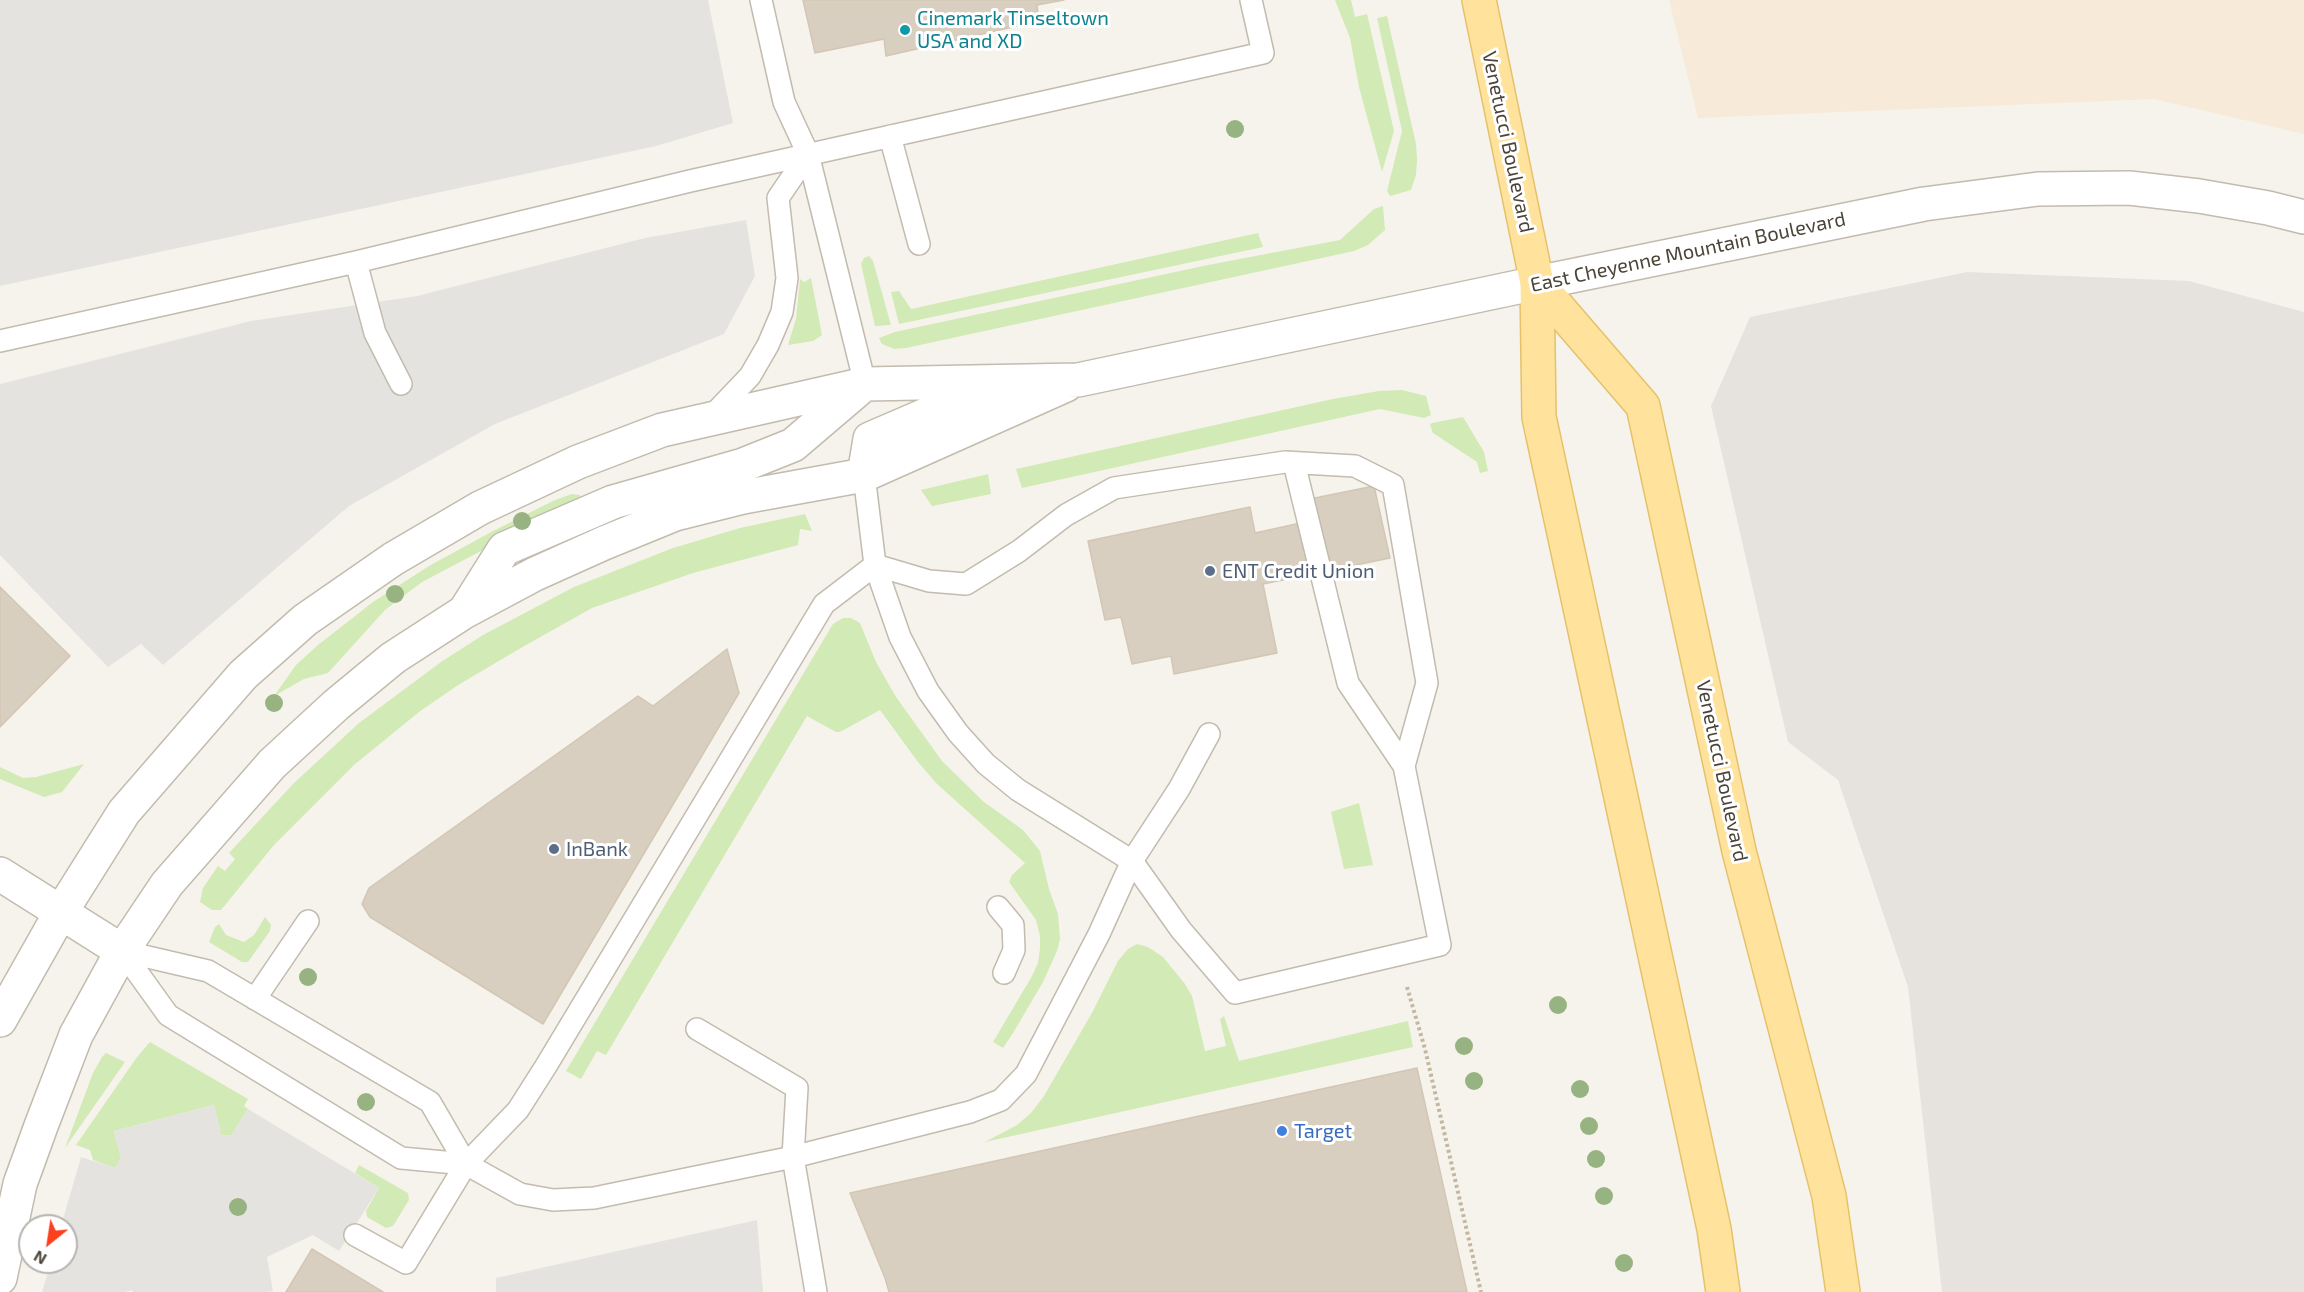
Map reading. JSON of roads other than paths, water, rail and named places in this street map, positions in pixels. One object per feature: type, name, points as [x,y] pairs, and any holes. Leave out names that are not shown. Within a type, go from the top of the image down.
[{"type":"main road","name":"Venetucci Boulevard","points":[[1479,0],[1538,284],[1539,417],[1709,1206],[1724,1292]]},
{"type":"main road","name":"Venetucci Boulevard","points":[[1538,284],[1643,406],[1739,851],[1829,1196],[1843,1292]]},
{"type":"street","name":"East Cheyenne Mountain Boulevard","points":[[0,1020],[61,912],[124,812],[243,675],[305,620],[393,559],[480,508],[588,458],[662,430],[865,384],[1078,380],[1924,204],[2038,189],[2141,189],[2222,200],[2304,217]]},
{"type":"street","name":"East Cheyenne Mountain Boulevard","points":[[864,475],[870,439],[935,411],[1031,380]]},
{"type":"street","name":"East Cheyenne Mountain Boulevard","points":[[0,1278],[20,1184],[41,1126],[76,1035],[123,951],[166,884],[272,764],[336,705],[393,658],[464,612],[535,574],[675,514],[743,497],[864,475],[1078,380]]},
{"type":"street","name":"East Cheyenne Mountain Boulevard","points":[[464,612],[504,549],[613,502],[743,465],[793,445],[865,384]]},
{"type":"street","points":[[0,874],[123,951]]},
{"type":"lane","points":[[761,0],[784,102],[808,154],[865,384]]},
{"type":"lane","points":[[0,341],[356,262],[808,154],[1263,53],[1251,0]]},
{"type":"lane","points":[[890,136],[919,244]]},
{"type":"lane","points":[[708,420],[750,376],[768,345],[782,312],[787,278],[778,198],[808,154]]},
{"type":"lane","points":[[356,262],[375,333],[401,384]]},
{"type":"lane","points":[[875,565],[929,581],[966,584],[1019,551],[1066,515],[1114,488],[1285,462],[1355,466],[1393,485],[1427,683],[1404,766]]},
{"type":"lane","points":[[864,475],[875,565],[900,637],[928,691],[958,733],[987,764],[1018,790],[1132,861],[1180,930],[1234,993],[1440,945],[1404,766],[1348,682],[1294,463]]},
{"type":"lane","points":[[355,1235],[406,1263],[466,1164],[518,1110],[824,604],[875,565]]},
{"type":"lane","points":[[123,951],[168,1015],[401,1158],[466,1164],[520,1194],[553,1200],[594,1198],[793,1157],[970,1112],[1001,1100],[1026,1074],[1099,934],[1132,861],[1179,789],[1209,734]]},
{"type":"lane","points":[[998,907],[1013,925],[1014,950],[1004,973]]},
{"type":"lane","points":[[255,999],[308,921]]},
{"type":"lane","points":[[123,951],[208,971],[430,1102],[466,1164]]},
{"type":"lane","points":[[698,1029],[797,1088],[793,1157],[816,1292]]},
{"type":"place","name":"Cinemark Tinseltown USA and XD","points":[[905,30]]},
{"type":"place","name":"ENT Credit Union","points":[[1210,571]]},
{"type":"place","name":"InBank","points":[[554,849]]},
{"type":"place","name":"Target","points":[[1282,1131]]}]
